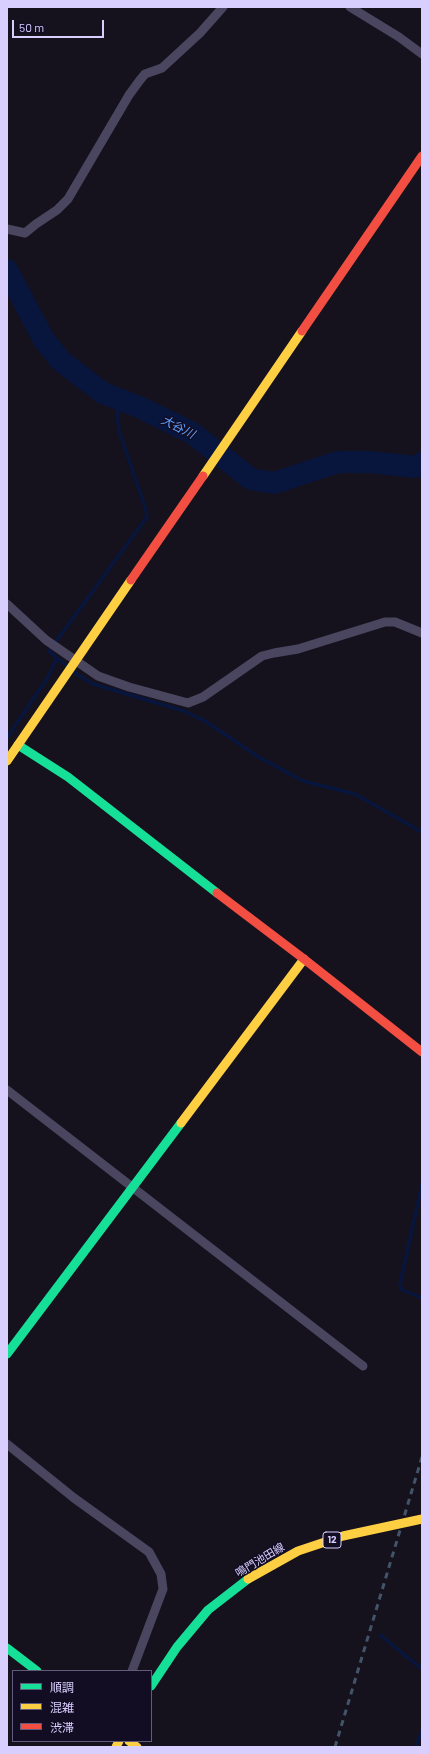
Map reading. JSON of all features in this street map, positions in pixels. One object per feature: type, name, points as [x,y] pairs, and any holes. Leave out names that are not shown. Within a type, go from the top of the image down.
[{"type":"street","points":[[7,229],[24,233],[57,210],[68,199],[128,95],[140,80],[145,74],[162,68],[200,33],[223,7]]},
{"type":"street","points":[[350,7],[399,36],[422,54]]},
{"type":"street","points":[[7,761],[422,156]]},
{"type":"street","points":[[7,604],[46,640],[74,663],[98,676],[128,687],[188,703],[203,697],[262,656],[274,652],[298,649],[385,622],[395,622],[422,633]]},
{"type":"street","points":[[18,745],[68,777],[422,1052]]},
{"type":"street","points":[[7,1354],[304,959]]},
{"type":"street","points":[[7,1090],[363,1366]]},
{"type":"street","points":[[7,1444],[74,1498],[149,1552],[161,1574],[163,1589],[132,1670]]},
{"type":"street","name":"鳴門池田線","points":[[152,1684],[177,1647],[208,1610],[248,1579],[305,1549],[343,1536],[422,1519]]},
{"type":"street","points":[[7,1648],[37,1670]]},
{"type":"waterway","name":"大谷川","points":[[7,270],[44,340],[61,361],[103,393],[139,407],[192,433],[251,479],[274,483],[338,462],[370,462],[415,467],[422,463]]},
{"type":"waterway","points":[[7,738],[48,677],[57,658],[49,651],[147,517],[146,510],[119,431],[116,398]]},
{"type":"waterway","points":[[57,658],[78,675],[93,684],[184,711],[205,721],[257,756],[303,781],[355,794],[422,832]]},
{"type":"waterway","points":[[422,1184],[400,1284],[402,1290],[422,1298]]},
{"type":"waterway","points":[[380,1635],[422,1669]]},
{"type":"waterway","points":[[416,1745],[422,1731]]},
{"type":"railway","points":[[335,1747],[422,1457]]},
{"type":"traffic: fast","points":[[18,745],[68,777],[217,893]]},
{"type":"traffic: fast","points":[[7,1354],[181,1123]]},
{"type":"traffic: fast","points":[[152,1684],[177,1647],[208,1610],[248,1579]]},
{"type":"traffic: fast","points":[[7,1648],[36,1670]]},
{"type":"traffic: slow","points":[[203,476],[302,331]]},
{"type":"traffic: slow","points":[[7,761],[131,580]]},
{"type":"traffic: slow","points":[[181,1123],[304,959]]},
{"type":"traffic: slow","points":[[248,1579],[298,1551],[343,1536],[422,1519]]},
{"type":"traffic: slow","points":[[116,1747],[118,1742]]},
{"type":"traffic: slow","points":[[130,1742],[137,1747]]},
{"type":"traffic: jam","points":[[302,331],[422,156]]},
{"type":"traffic: jam","points":[[131,580],[203,476]]},
{"type":"traffic: jam","points":[[217,893],[422,1052]]}]
